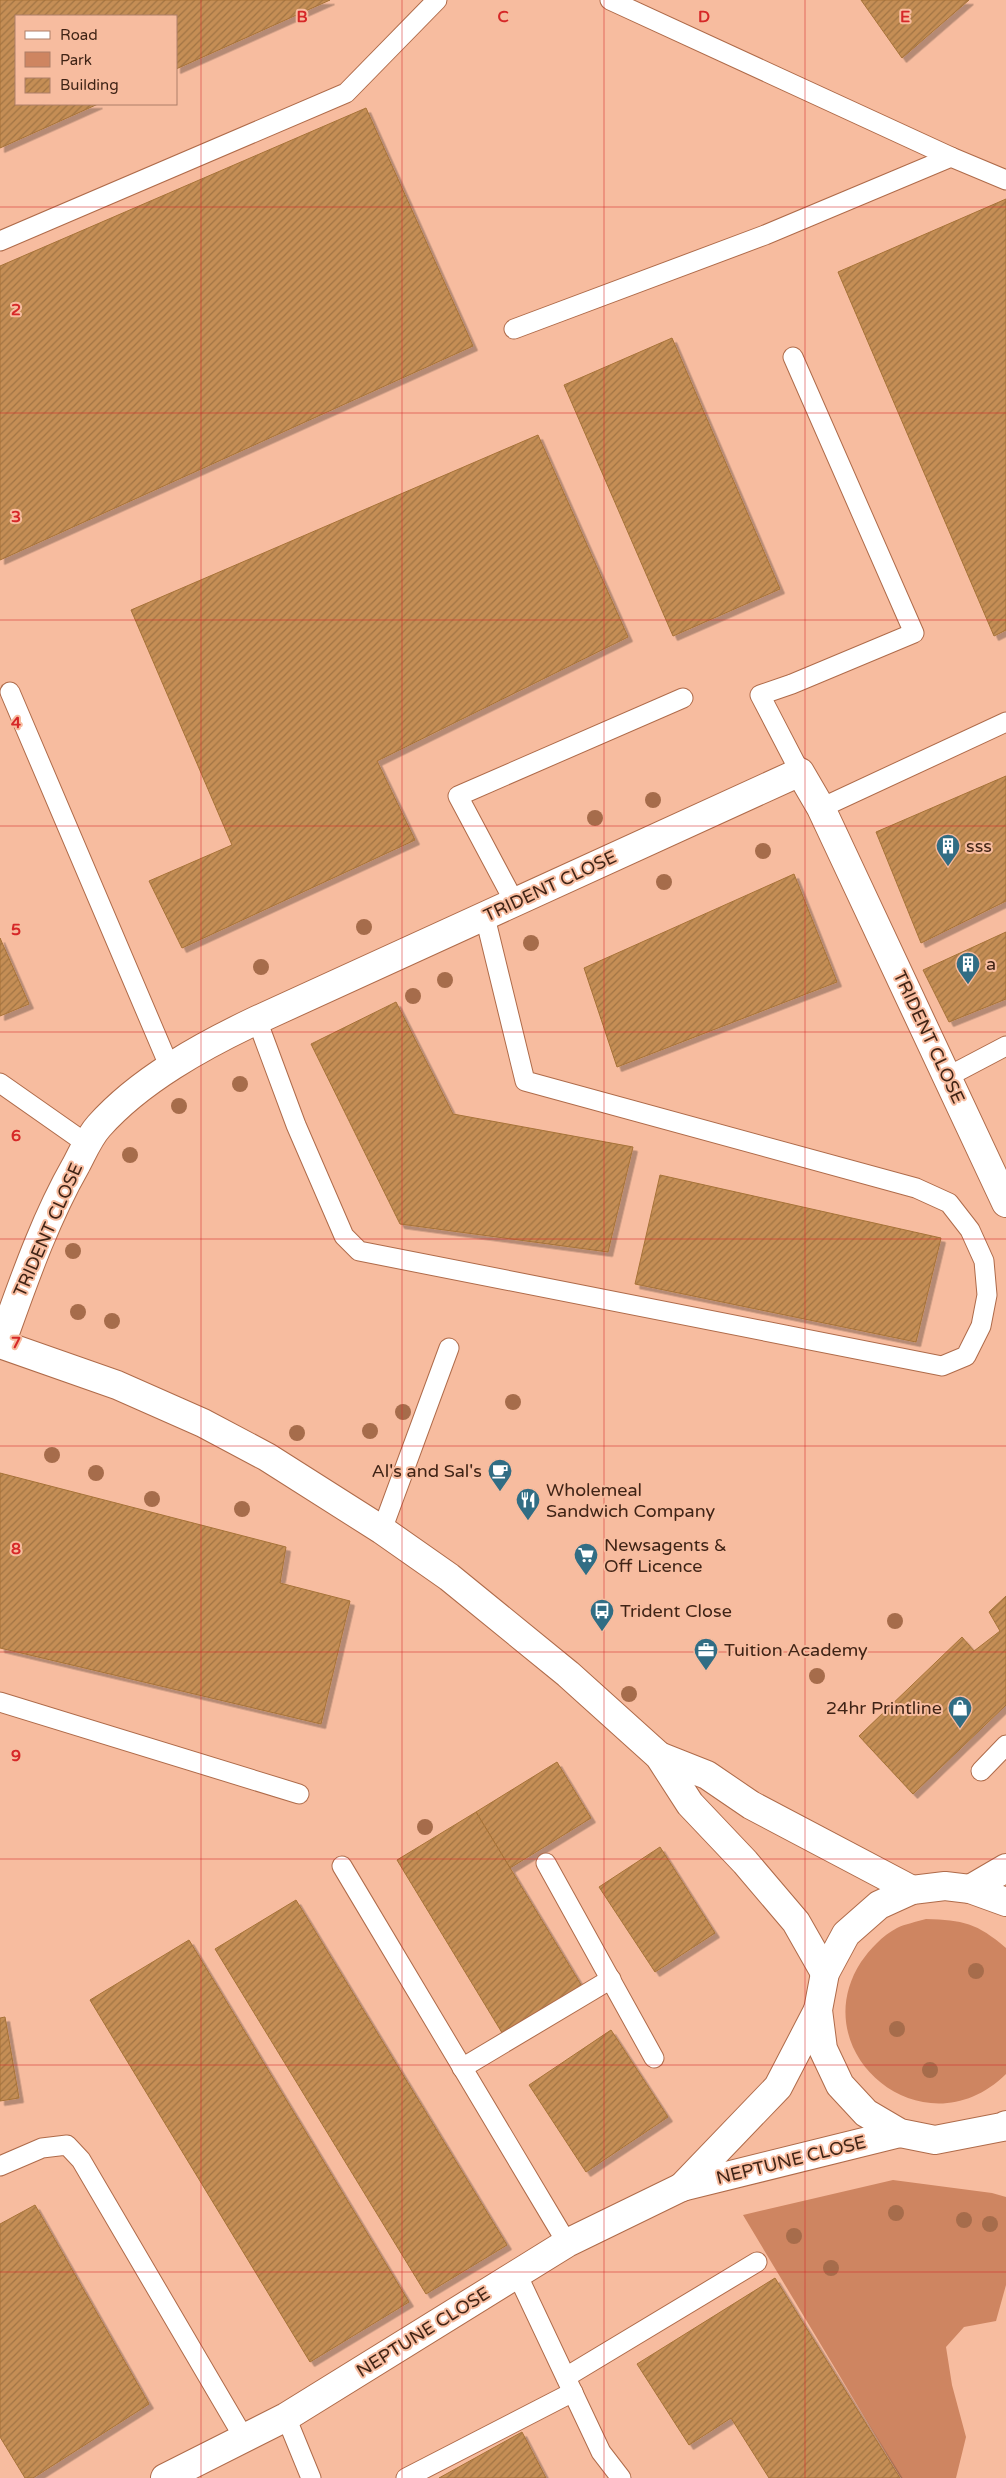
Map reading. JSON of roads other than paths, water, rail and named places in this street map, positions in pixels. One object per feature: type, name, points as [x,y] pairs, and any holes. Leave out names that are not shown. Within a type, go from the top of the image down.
[{"type":"street","name":"TRIDENT CLOSE","points":[[1,1344],[49,1218],[87,1144],[100,1126],[119,1107],[170,1068],[198,1050],[257,1020],[800,772],[821,808],[1006,1203]]},
{"type":"street","points":[[1,1344],[117,1385],[203,1423],[267,1458],[382,1530],[485,1605],[568,1674],[658,1756],[690,1804],[745,1862],[796,1922],[825,1973]]},
{"type":"street","points":[[658,1756],[707,1775],[751,1805],[912,1890]]},
{"type":"street","points":[[970,1889],[1006,1868]]},
{"type":"street","points":[[1006,1902],[970,1889],[945,1886],[912,1890],[879,1905],[846,1934],[825,1973],[818,2010],[823,2049],[840,2085],[866,2113],[900,2132],[935,2140],[1006,2125]]},
{"type":"street","name":"NEPTUNE CLOSE","points":[[682,2187],[778,2087],[818,2010]]},
{"type":"street","name":"NEPTUNE CLOSE","points":[[165,2478],[286,2417],[567,2242],[682,2187],[900,2132]]},
{"type":"street","points":[[970,2133],[1006,2145]]},
{"type":"lane","points":[[0,242],[346,93],[437,0]]},
{"type":"lane","points":[[610,0],[1006,180]]},
{"type":"lane","points":[[514,329],[766,236],[952,157]]},
{"type":"lane","points":[[792,357],[914,633],[792,684],[760,695],[800,772]]},
{"type":"lane","points":[[10,692],[170,1068]]},
{"type":"lane","points":[[515,903],[458,796],[683,698]]},
{"type":"lane","points":[[821,808],[1006,722]]},
{"type":"lane","points":[[257,1020],[296,1125],[344,1236],[359,1251],[942,1366],[966,1356],[981,1326],[987,1295],[984,1261],[970,1230],[949,1203],[916,1188],[525,1081],[485,917]]},
{"type":"lane","points":[[947,1077],[1006,1046]]},
{"type":"lane","points":[[0,1083],[87,1144]]},
{"type":"lane","points":[[382,1530],[449,1348]]},
{"type":"lane","points":[[0,1702],[299,1794]]},
{"type":"lane","points":[[981,1770],[1006,1745]]},
{"type":"lane","points":[[546,1863],[654,2058]]},
{"type":"lane","points":[[342,1866],[567,2242]]},
{"type":"lane","points":[[462,2068],[611,1979]]},
{"type":"lane","points":[[0,2166],[42,2148],[67,2145],[81,2160],[244,2438]]},
{"type":"lane","points":[[406,2478],[569,2385],[757,2262]]},
{"type":"lane","points":[[517,2274],[601,2452],[621,2478]]},
{"type":"lane","points":[[286,2417],[311,2478]]},
{"type":"place","name":"sss","points":[[948,867]]},
{"type":"place","name":"a","points":[[968,985]]},
{"type":"place","name":"Al's and Sal's","points":[[500,1492]]},
{"type":"place","name":"Wholemeal Sandwich Company","points":[[528,1521]]},
{"type":"place","name":"Newsagents & Off Licence","points":[[586,1576]]},
{"type":"place","name":"Trident Close","points":[[602,1632]]},
{"type":"place","name":"Tuition Academy","points":[[706,1671]]},
{"type":"place","name":"24hr Printline","points":[[960,1729]]}]
